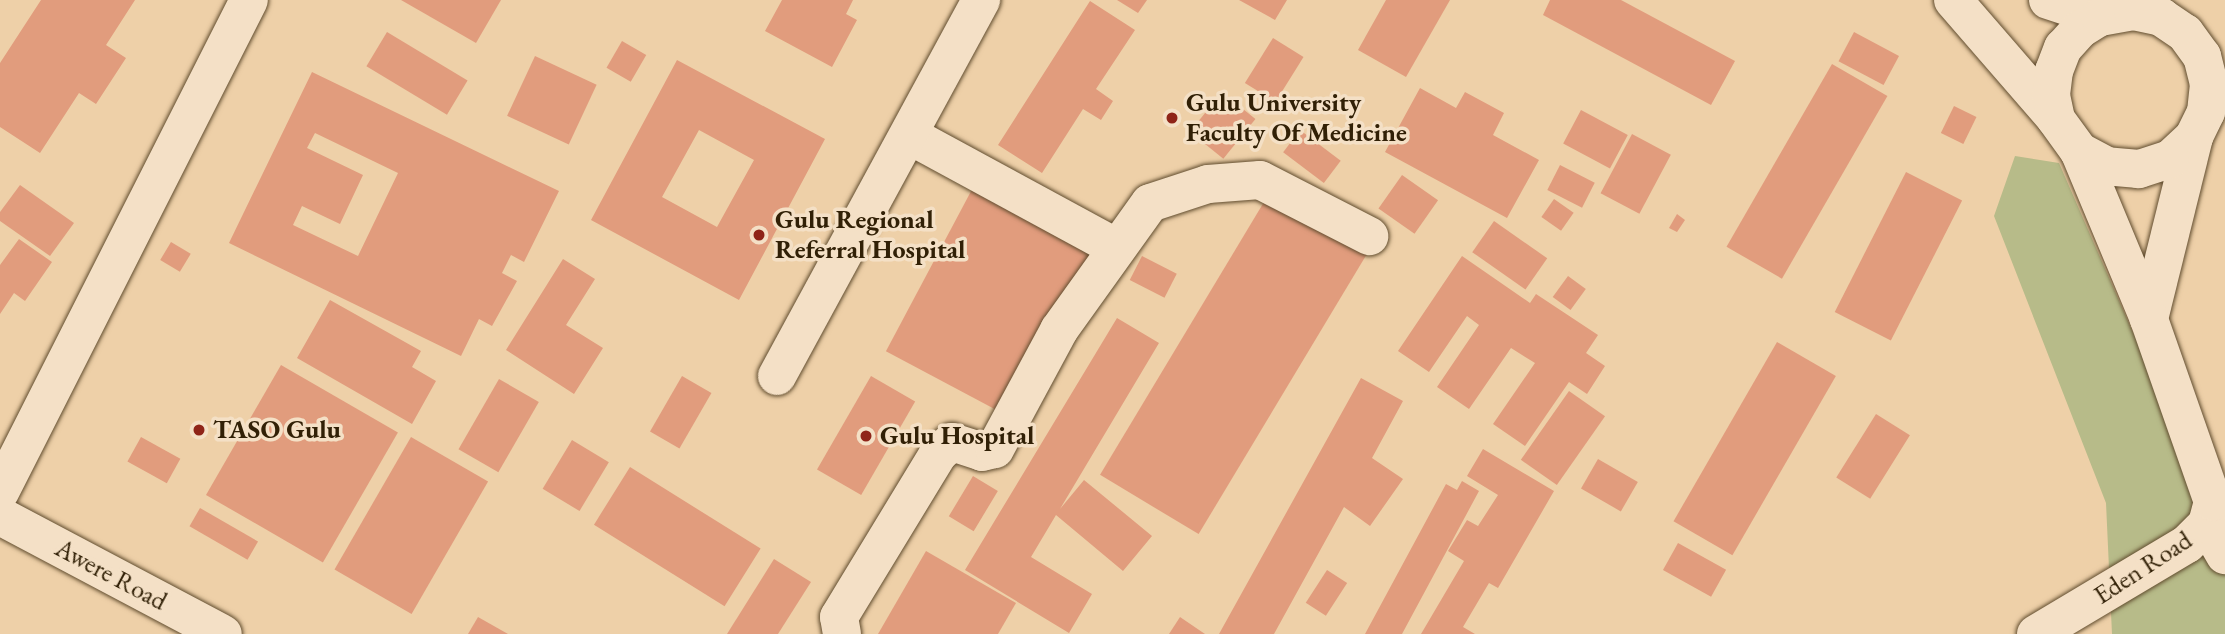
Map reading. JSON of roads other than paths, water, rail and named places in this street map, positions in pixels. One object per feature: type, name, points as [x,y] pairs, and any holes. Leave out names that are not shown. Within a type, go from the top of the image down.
[{"type":"street","points":[[0,492],[249,0]]},
{"type":"street","points":[[777,376],[981,0]]},
{"type":"street","points":[[1953,0],[2056,119],[2079,151],[2107,166],[2139,169],[2170,159],[2208,113]]},
{"type":"street","points":[[2048,0],[2132,9],[2161,17],[2185,33],[2202,56],[2209,84],[2208,113],[2149,319]]},
{"type":"street","points":[[2056,119],[2052,83],[2063,48],[2079,30],[2132,9]]},
{"type":"street","points":[[909,135],[1115,247]]},
{"type":"street","name":"Eden Road","points":[[2036,634],[2154,565],[2216,539],[2213,502],[2149,319],[2079,151]]},
{"type":"street","points":[[842,634],[839,617],[938,454],[952,442],[982,452],[995,449],[1059,330],[1090,291],[1115,247],[1150,203],[1208,184],[1260,180],[1369,236]]},
{"type":"street","name":"Awere Road","points":[[0,516],[223,634]]},
{"type":"place","name":"Gulu University Faculty Of Medicine","points":[[1172,118]]},
{"type":"place","name":"Gulu Regional Referral Hospital","points":[[759,235]]},
{"type":"place","name":"TASO Gulu","points":[[199,430]]},
{"type":"place","name":"Gulu Hospital","points":[[866,436]]}]
